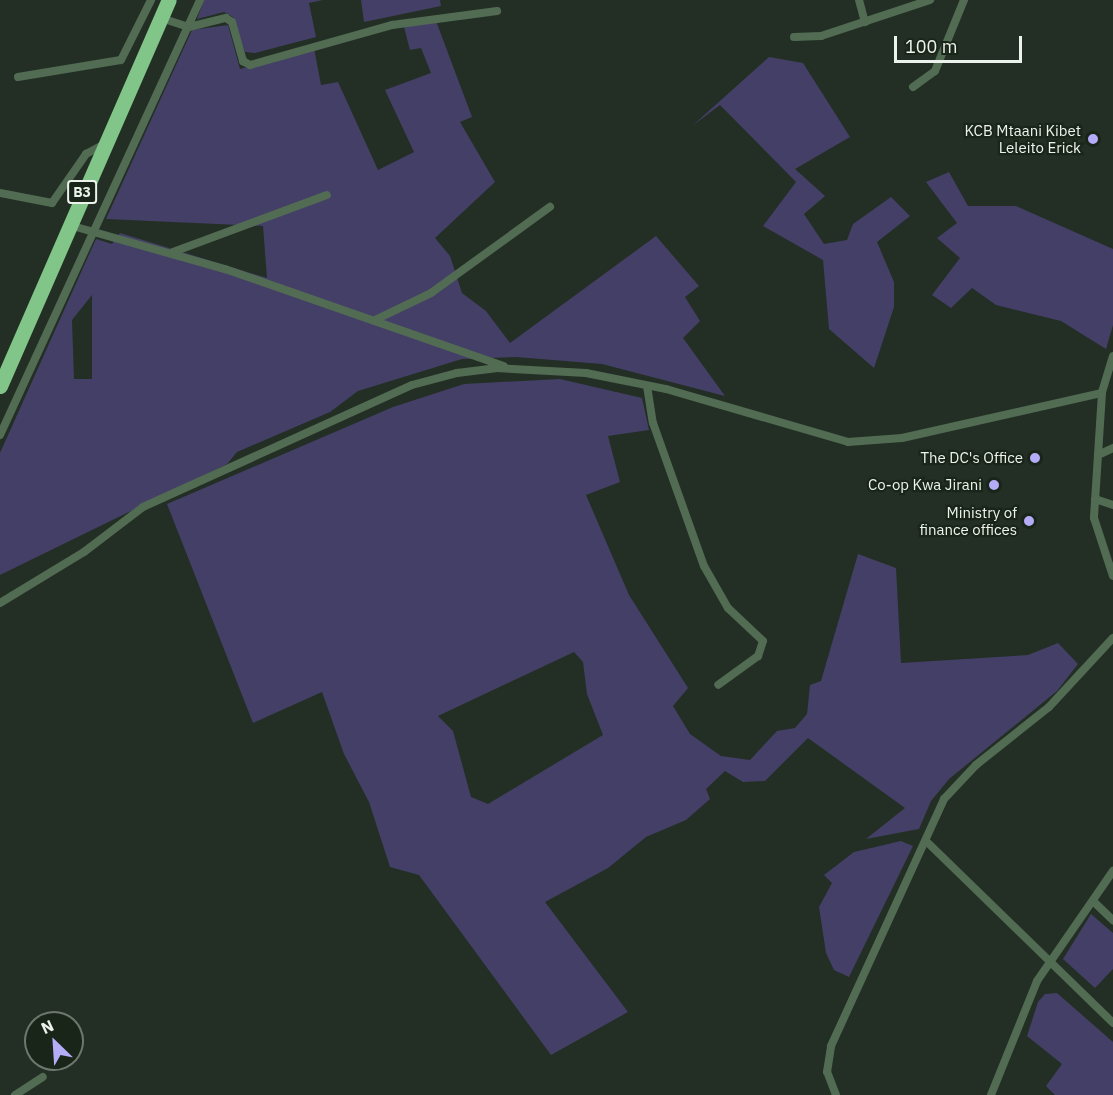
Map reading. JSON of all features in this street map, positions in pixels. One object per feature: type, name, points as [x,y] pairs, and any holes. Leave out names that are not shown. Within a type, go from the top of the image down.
[{"type":"highway","name":"B3","points":[[0,386],[103,145],[169,0]]},
{"type":"street","points":[[18,77],[121,60],[151,0]]},
{"type":"street","points":[[0,435],[92,230],[200,0]]},
{"type":"street","points":[[859,0],[865,22]]},
{"type":"street","points":[[794,37],[821,36],[930,0]]},
{"type":"street","points":[[913,87],[935,71],[964,0]]},
{"type":"street","points":[[161,18],[189,27],[226,18],[232,22],[243,61],[250,65],[392,25],[497,11]]},
{"type":"street","points":[[0,193],[52,203],[86,154],[103,145]]},
{"type":"street","points":[[172,252],[327,195]]},
{"type":"street","points":[[375,320],[431,293],[550,207]]},
{"type":"street","points":[[68,225],[172,252],[375,320],[508,368]]},
{"type":"street","points":[[1113,356],[1102,393],[1095,499],[1096,532],[1113,576]]},
{"type":"street","points":[[0,603],[84,552],[142,507],[412,385],[457,373],[508,368],[586,373],[647,386],[848,442],[902,438],[1102,393]]},
{"type":"street","points":[[647,386],[653,423],[704,566],[728,608],[763,641],[758,656],[718,685]]},
{"type":"street","points":[[1098,455],[1113,448]]},
{"type":"street","points":[[1095,499],[1113,505]]},
{"type":"street","points":[[836,1095],[828,1072],[831,1046],[944,799],[958,782],[1049,707],[1113,638]]},
{"type":"street","points":[[926,841],[1113,1023]]},
{"type":"street","points":[[991,1095],[1030,994],[1113,870]]},
{"type":"street","points":[[1093,901],[1113,920]]},
{"type":"street","points":[[15,1095],[43,1077]]},
{"type":"shaded area","points":[[204,0],[323,0],[309,3],[316,37],[255,53],[245,52],[233,17],[224,12],[197,19]]},
{"type":"shaded area","points":[[361,0],[440,0],[441,6],[364,22]]},
{"type":"shaded area","points":[[436,21],[472,117],[460,122],[495,182],[435,238],[450,256],[462,293],[486,311],[510,343],[656,236],[699,286],[685,297],[700,321],[683,338],[725,396],[602,364],[516,357],[462,359],[358,391],[330,412],[237,452],[227,464],[0,575],[0,453],[96,239],[112,244],[120,233],[267,278],[263,226],[106,219],[192,30],[228,25],[240,69],[314,48],[321,85],[338,82],[378,170],[414,152],[385,90],[431,73],[421,48],[410,50],[404,27]],"holes":[[[92,295],[92,379],[74,379],[72,320]]]},
{"type":"shaded area","points":[[769,57],[803,63],[850,137],[795,169],[825,196],[804,214],[824,244],[847,240],[853,224],[891,197],[910,216],[877,242],[894,282],[894,307],[874,368],[829,329],[823,260],[763,226],[796,182],[720,105],[692,126]]},
{"type":"shaded area","points":[[949,172],[968,206],[1016,206],[1113,249],[1113,325],[1106,349],[1061,321],[996,305],[972,288],[951,308],[932,295],[960,258],[937,238],[957,223],[926,182]]},
{"type":"shaded area","points":[[560,379],[642,398],[649,430],[608,436],[620,482],[586,495],[629,595],[688,688],[673,706],[690,734],[721,756],[750,760],[777,731],[795,728],[807,714],[810,685],[821,681],[858,554],[896,568],[901,663],[1028,655],[1058,643],[1078,664],[1057,691],[949,779],[931,801],[919,829],[866,839],[905,808],[808,738],[765,781],[743,782],[725,771],[706,789],[710,799],[686,820],[646,837],[608,868],[545,902],[628,1012],[551,1055],[419,875],[390,867],[369,802],[344,754],[322,692],[253,723],[167,504],[393,407],[464,384]],"holes":[[[574,652],[583,662],[587,694],[603,735],[488,804],[471,797],[453,731],[438,716]]]},
{"type":"shaded area","points":[[901,841],[913,846],[849,977],[834,970],[826,953],[819,907],[832,883],[824,875],[854,852]]},
{"type":"shaded area","points":[[1091,914],[1113,933],[1113,969],[1095,988],[1063,959]]},
{"type":"shaded area","points":[[1057,993],[1113,1042],[1113,1095],[1055,1095],[1046,1086],[1062,1064],[1027,1036],[1038,1002],[1045,994]]},
{"type":"place","name":"KCB Mtaani Kibet Leleito Erick","points":[[1093,139]]},
{"type":"place","name":"The DC's Office","points":[[1035,458]]},
{"type":"place","name":"Co-op Kwa Jirani","points":[[994,485]]},
{"type":"place","name":"Ministry of finance offices","points":[[1029,521]]}]
